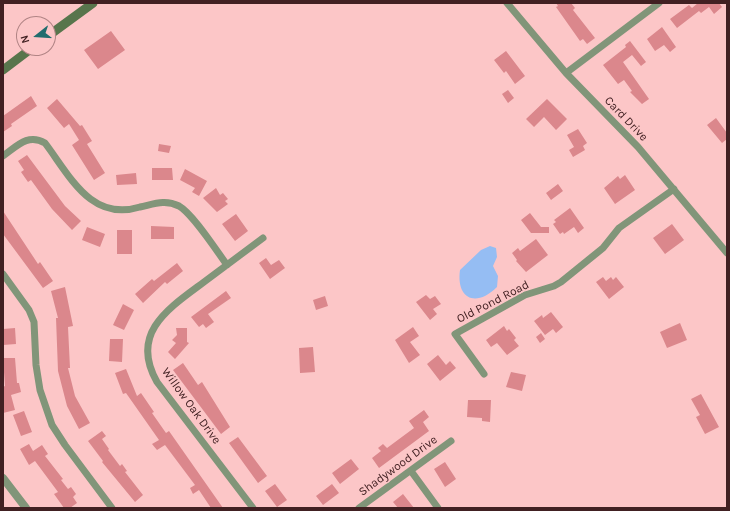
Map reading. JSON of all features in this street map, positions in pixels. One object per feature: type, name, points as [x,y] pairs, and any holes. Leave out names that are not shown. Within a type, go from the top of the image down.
[{"type":"main road","points":[[56,30],[94,3]]},
{"type":"main road","points":[[3,70],[21,56]]},
{"type":"street","name":"Card Drive","points":[[507,3],[566,73],[638,147],[727,253]]},
{"type":"street","points":[[566,73],[659,3]]},
{"type":"street","points":[[3,156],[27,139],[39,139],[45,143],[82,192],[103,207],[116,211],[129,210],[154,203],[165,202],[180,206],[189,214],[227,265]]},
{"type":"street","name":"Old Pond Road","points":[[484,374],[455,334],[524,295],[554,286],[561,282],[603,248],[619,228],[674,189]]},
{"type":"street","name":"Willow Oak Drive","points":[[253,508],[157,382],[151,372],[149,362],[149,339],[161,316],[168,309],[263,238]]},
{"type":"street","points":[[3,274],[29,310],[34,322],[36,365],[40,390],[52,425],[112,508]]},
{"type":"street","name":"Shadywood Drive","points":[[359,508],[451,441]]},
{"type":"street","points":[[411,470],[438,508]]},
{"type":"street","points":[[3,478],[26,508]]},
{"type":"water","points":[[490,246],[496,248],[497,257],[493,266],[498,276],[497,287],[482,297],[469,297],[464,294],[461,288],[460,270],[481,250]]},
{"type":"building","points":[[556,3],[571,3],[575,8],[573,10],[595,38],[587,44],[583,39],[580,41],[556,7],[558,6]]},
{"type":"building","points":[[698,3],[719,3],[722,7],[714,14],[709,7],[701,13],[699,11],[677,28],[670,19],[689,5],[692,8]]},
{"type":"building","points":[[662,27],[676,47],[670,52],[664,45],[655,51],[647,39]]},
{"type":"building","points":[[111,31],[125,50],[98,69],[84,50]]},
{"type":"building","points":[[630,41],[646,62],[641,66],[632,55],[623,62],[649,99],[642,104],[630,92],[632,91],[624,80],[618,84],[603,65],[626,47],[625,45]]},
{"type":"building","points":[[506,51],[525,76],[515,84],[506,71],[504,73],[494,60]]},
{"type":"building","points":[[508,90],[514,98],[508,103],[502,94]]},
{"type":"building","points":[[31,96],[37,106],[11,124],[12,126],[3,132],[3,116]]},
{"type":"building","points":[[57,99],[80,126],[82,125],[92,141],[87,144],[105,173],[94,180],[72,145],[79,140],[69,124],[64,128],[47,108]]},
{"type":"building","points":[[547,99],[567,119],[556,130],[544,117],[534,127],[526,119]]},
{"type":"building","points":[[716,118],[727,133],[727,139],[722,143],[707,125]]},
{"type":"building","points":[[578,129],[587,143],[583,146],[585,150],[573,157],[569,150],[574,147],[567,135]]},
{"type":"building","points":[[159,144],[171,146],[169,153],[158,151]]},
{"type":"building","points":[[27,155],[65,206],[81,221],[72,230],[52,209],[31,180],[28,182],[21,172],[24,170],[18,161]]},
{"type":"building","points":[[152,168],[172,168],[173,180],[152,180]]},
{"type":"building","points":[[185,169],[207,181],[199,196],[192,192],[195,188],[180,180]]},
{"type":"building","points":[[136,173],[137,184],[117,185],[116,175]]},
{"type":"building","points":[[625,175],[635,190],[615,204],[604,188],[618,176],[620,179]]},
{"type":"building","points":[[558,184],[563,191],[551,200],[546,193]]},
{"type":"building","points":[[216,188],[220,195],[223,193],[228,199],[225,201],[228,204],[217,212],[203,198]]},
{"type":"building","points":[[570,208],[584,228],[578,233],[574,227],[564,234],[563,232],[560,234],[553,224],[556,222],[554,220]]},
{"type":"building","points":[[3,211],[38,264],[40,262],[53,281],[43,288],[3,234]]},
{"type":"building","points":[[530,213],[541,227],[549,227],[549,233],[531,233],[521,220]]},
{"type":"building","points":[[236,214],[248,231],[235,241],[222,224]]},
{"type":"building","points":[[672,224],[684,240],[665,254],[653,238]]},
{"type":"building","points":[[151,226],[174,227],[174,239],[151,239]]},
{"type":"building","points":[[87,227],[105,234],[100,247],[82,240]]},
{"type":"building","points":[[117,230],[132,230],[132,254],[117,254]]},
{"type":"building","points":[[536,239],[548,255],[526,272],[516,261],[517,260],[512,253],[518,248],[520,251]]},
{"type":"building","points":[[266,258],[271,265],[279,260],[285,268],[270,279],[259,263]]},
{"type":"building","points":[[177,263],[183,271],[167,284],[165,282],[143,303],[135,294],[152,279],[154,281]]},
{"type":"building","points":[[603,277],[606,281],[611,277],[613,280],[616,277],[624,287],[609,299],[596,282]]},
{"type":"building","points":[[65,287],[73,326],[68,327],[70,368],[68,368],[75,396],[90,423],[79,429],[67,406],[58,371],[56,318],[58,318],[51,291]]},
{"type":"building","points":[[226,291],[231,298],[208,314],[214,322],[206,328],[203,324],[199,327],[191,317]]},
{"type":"building","points":[[426,295],[430,299],[435,296],[441,304],[433,309],[437,314],[430,320],[416,302]]},
{"type":"building","points":[[325,296],[328,306],[316,310],[313,300]]},
{"type":"building","points":[[123,304],[134,310],[124,330],[113,325]]},
{"type":"building","points":[[551,312],[563,327],[556,333],[553,329],[545,335],[534,321],[542,315],[543,318]]},
{"type":"building","points":[[680,323],[687,340],[667,348],[660,332]]},
{"type":"building","points":[[504,326],[507,331],[509,329],[516,338],[514,340],[519,346],[507,355],[497,343],[491,347],[486,340]]},
{"type":"building","points":[[413,327],[419,336],[410,342],[420,355],[409,363],[395,340]]},
{"type":"building","points":[[15,328],[16,344],[3,345],[3,329]]},
{"type":"building","points":[[176,328],[187,328],[187,342],[189,343],[175,359],[168,352],[176,343],[172,340],[177,335]]},
{"type":"building","points":[[541,333],[545,339],[540,343],[536,337]]},
{"type":"building","points":[[110,339],[123,339],[122,362],[109,361]]},
{"type":"building","points":[[313,347],[315,372],[300,373],[299,348]]},
{"type":"building","points":[[438,355],[446,365],[450,361],[456,368],[440,381],[427,364]]},
{"type":"building","points":[[3,358],[15,358],[17,383],[19,383],[21,392],[11,395],[15,410],[3,413],[3,387],[5,386]]},
{"type":"building","points":[[183,363],[198,385],[202,382],[230,427],[221,434],[173,370]]},
{"type":"building","points":[[126,369],[137,396],[141,393],[154,412],[152,413],[166,433],[169,431],[223,508],[211,508],[199,490],[193,494],[190,488],[195,485],[165,445],[157,450],[152,444],[159,440],[126,393],[123,394],[115,373]]},
{"type":"building","points":[[511,372],[526,375],[522,391],[506,387]]},
{"type":"building","points":[[701,394],[719,427],[705,434],[696,417],[700,415],[691,399]]},
{"type":"building","points":[[468,400],[491,400],[490,422],[482,421],[482,418],[467,417]]},
{"type":"building","points":[[424,410],[429,417],[423,422],[429,431],[379,468],[372,458],[381,451],[378,448],[383,444],[387,448],[414,428],[409,421]]},
{"type":"building","points":[[24,411],[32,432],[21,436],[13,415]]},
{"type":"building","points":[[102,431],[106,436],[102,439],[109,449],[108,450],[120,466],[122,464],[127,471],[125,472],[143,495],[135,502],[102,462],[103,461],[88,441]]},
{"type":"building","points":[[238,437],[267,476],[258,483],[229,443]]},
{"type":"building","points":[[29,444],[33,451],[42,445],[48,454],[45,456],[63,479],[61,480],[68,489],[71,487],[76,494],[73,497],[77,503],[70,508],[64,508],[54,494],[58,492],[35,461],[29,465],[20,449]]},
{"type":"building","points":[[351,459],[359,469],[340,484],[332,473]]},
{"type":"building","points":[[445,462],[456,479],[445,487],[434,469]]},
{"type":"building","points":[[275,484],[287,500],[277,507],[265,491]]},
{"type":"building","points":[[332,484],[339,493],[323,505],[316,496]]},
{"type":"building","points":[[403,494],[414,508],[398,508],[393,502]]}]
